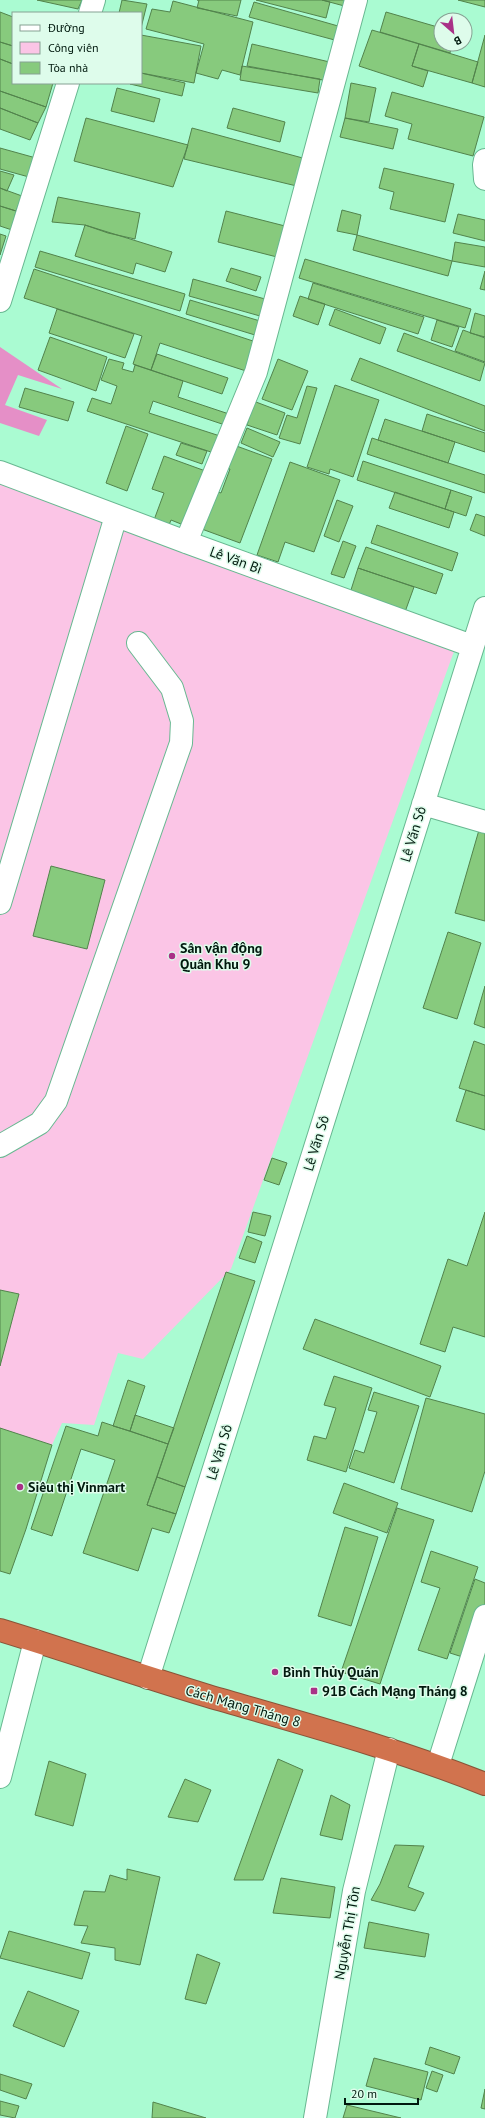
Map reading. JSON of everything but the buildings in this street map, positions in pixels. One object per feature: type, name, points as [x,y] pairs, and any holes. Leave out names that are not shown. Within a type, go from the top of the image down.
[{"type":"highway","name":"Cách Mạng Tháng 8","points":[[0,1630],[148,1678],[389,1749],[438,1765],[485,1784]]},
{"type":"street","points":[[90,12],[94,0]]},
{"type":"street","points":[[186,542],[256,372],[356,0]]},
{"type":"street","points":[[0,301],[68,84]]},
{"type":"street","points":[[485,160],[485,179]]},
{"type":"street","name":"Lê Văn Bì","points":[[0,472],[186,542],[472,646]]},
{"type":"street","points":[[0,903],[116,516]]},
{"type":"street","name":"Lê Văn Sô","points":[[148,1678],[485,608]]},
{"type":"street","points":[[0,1146],[40,1123],[56,1102],[182,743],[182,721],[172,688],[138,643]]},
{"type":"street","points":[[423,804],[485,822]]},
{"type":"street","points":[[438,1765],[485,1616]]},
{"type":"street","points":[[0,1777],[35,1641]]},
{"type":"street","name":"Nguyễn Thị Tồn","points":[[315,2118],[354,1891],[389,1749]]},
{"type":"green space","name":"Sân vận động Quân Khu 9","points":[[0,480],[457,643],[231,1269],[143,1359],[118,1353],[94,1425],[62,1423],[52,1445],[0,1429]]},
{"type":"shaded area","points":[[0,347],[62,389],[18,375],[5,405],[47,420],[39,436],[0,423]]},
{"type":"place","name":"Sân vận động Quân Khu 9","points":[[172,956]]},
{"type":"place","name":"Siêu thị Vinmart","points":[[20,1487]]},
{"type":"place","name":"Bình Thủy Quán","points":[[275,1672]]},
{"type":"place","name":"91B Cách Mạng Tháng 8","points":[[314,1691]]}]
